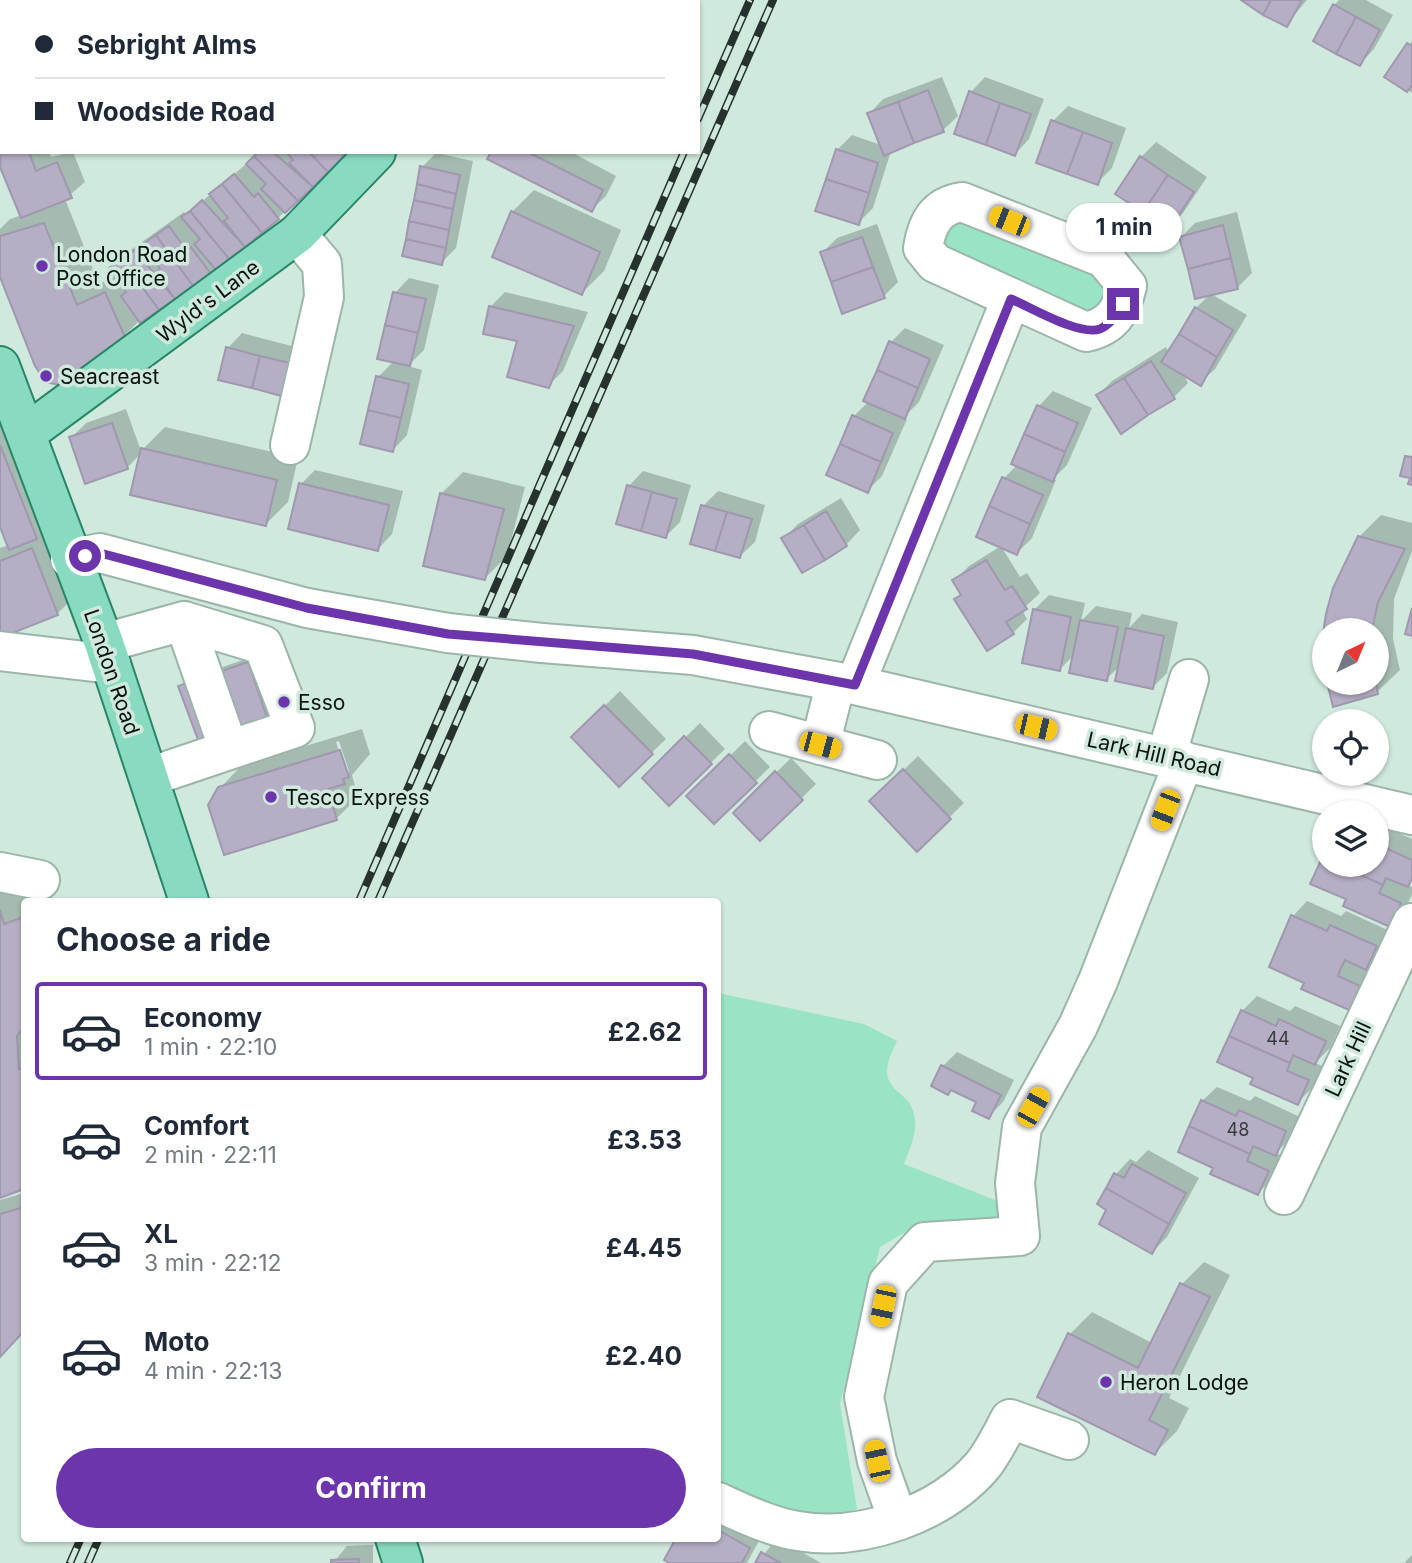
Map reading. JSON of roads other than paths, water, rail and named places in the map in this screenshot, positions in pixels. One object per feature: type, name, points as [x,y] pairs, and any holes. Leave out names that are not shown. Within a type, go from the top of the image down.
[{"type":"main road","name":"Wyld's Lane","points":[[27,433],[297,234],[374,154]]},
{"type":"main road","name":"London Road","points":[[2,376],[27,433],[70,559],[107,654],[188,898]]},
{"type":"main road","points":[[396,1542],[402,1563]]},
{"type":"street","points":[[962,202],[1104,258],[1127,286],[1123,304],[1113,320],[1102,328],[1086,332],[1011,299],[935,263],[923,248],[932,219],[945,205],[962,202]]},
{"type":"street","points":[[290,445],[324,297],[322,264],[297,234]]},
{"type":"street","points":[[820,745],[1011,299]]},
{"type":"street","name":"Lark Hill Road","points":[[70,559],[100,553],[307,608],[448,634],[693,654],[846,684],[1412,814]]},
{"type":"street","points":[[184,621],[229,750]]},
{"type":"street","points":[[0,651],[107,654],[184,621],[263,645],[295,728],[149,777]]},
{"type":"street","points":[[898,1520],[877,1461],[864,1397],[888,1283],[925,1242],[1020,1236],[1015,1183],[1022,1127],[1078,1026],[1098,981],[1175,759],[1188,679]]},
{"type":"street","points":[[769,731],[877,760]]},
{"type":"street","points":[[0,872],[40,880]]},
{"type":"street","name":"Lark Hill","points":[[1284,1195],[1412,923]]},
{"type":"street","points":[[721,1503],[798,1531],[861,1530],[898,1520],[939,1501],[966,1482],[984,1463],[1010,1419],[1069,1440]]},
{"type":"railway","points":[[700,114],[750,0]]},
{"type":"railway","points":[[379,898],[773,0]]},
{"type":"railway","points":[[360,898],[683,154]]},
{"type":"railway","points":[[70,1563],[79,1542]]},
{"type":"railway","points":[[88,1563],[97,1542]]},
{"type":"place","name":"London Road Post Office","points":[[42,266]]},
{"type":"place","name":"Seacreast","points":[[46,376]]},
{"type":"place","name":"Esso","points":[[284,702]]},
{"type":"place","name":"Tesco Express","points":[[271,797]]},
{"type":"place","name":"Heron Lodge","points":[[1106,1382]]}]
